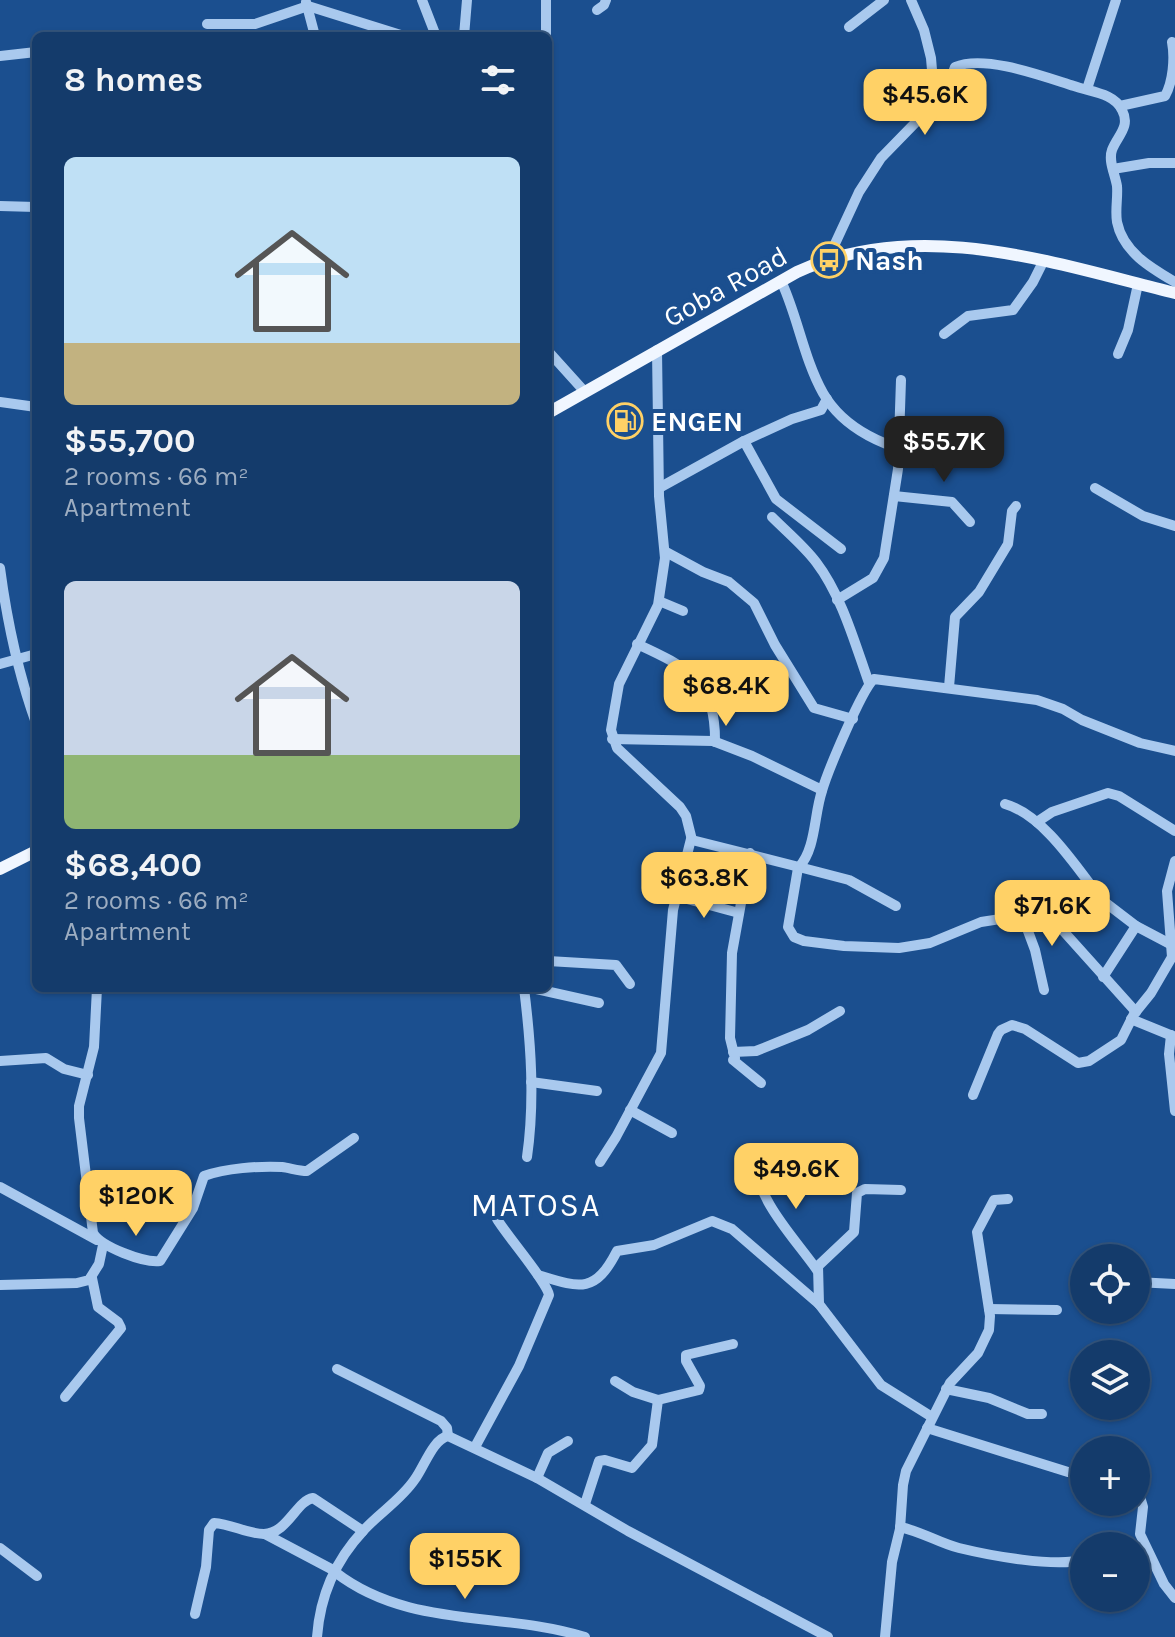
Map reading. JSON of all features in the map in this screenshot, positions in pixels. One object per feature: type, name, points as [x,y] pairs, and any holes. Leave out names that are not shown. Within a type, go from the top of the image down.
[{"type":"main road","name":"Goba Road","points":[[552,411],[797,272],[827,261],[894,245],[956,245],[1014,254],[1175,293]]},
{"type":"main road","points":[[0,869],[32,853]]},
{"type":"street","points":[[422,0],[431,32]]},
{"type":"street","points":[[464,32],[467,0]]},
{"type":"street","points":[[546,0],[546,32]]},
{"type":"street","points":[[597,10],[606,0]]},
{"type":"street","points":[[849,27],[884,0]]},
{"type":"street","points":[[911,0],[924,30],[931,58],[935,88],[932,99]]},
{"type":"street","points":[[1087,89],[1116,0]]},
{"type":"street","points":[[307,3],[314,32]]},
{"type":"street","points":[[207,24],[255,24],[307,3],[392,32]]},
{"type":"street","points":[[1120,106],[1165,96],[1174,66],[1172,42]]},
{"type":"street","points":[[0,56],[32,52]]},
{"type":"street","points":[[827,261],[859,192],[881,158],[949,84],[954,69],[960,65],[998,66],[1035,72],[1087,89],[1120,106],[1125,122],[1112,149],[1117,222],[1125,242],[1139,258],[1175,282]]},
{"type":"street","points":[[1113,169],[1158,162],[1175,163]]},
{"type":"street","points":[[0,206],[32,207]]},
{"type":"street","points":[[944,334],[968,316],[1013,310],[1043,262]]},
{"type":"street","points":[[782,283],[827,399],[853,425],[884,444],[944,459]]},
{"type":"street","points":[[1118,354],[1128,330],[1138,284]]},
{"type":"street","points":[[600,1162],[661,1053],[676,896],[691,839],[689,825],[680,807],[617,748],[612,739],[611,726],[616,696],[637,644],[656,612],[666,552],[659,488],[657,350]]},
{"type":"street","points":[[552,355],[585,392]]},
{"type":"street","points":[[837,600],[869,581],[878,571],[885,554],[899,449],[901,380]]},
{"type":"street","points":[[659,488],[744,441],[792,419],[821,410],[827,399]]},
{"type":"street","points":[[0,402],[32,406]]},
{"type":"street","points":[[744,441],[776,499],[841,549]]},
{"type":"street","points":[[1095,488],[1143,516],[1175,526]]},
{"type":"street","points":[[894,496],[952,502],[970,522]]},
{"type":"street","points":[[949,687],[955,617],[979,592],[1008,544],[1012,511],[1016,506]]},
{"type":"street","points":[[772,517],[818,565],[837,600],[869,683]]},
{"type":"street","points":[[666,552],[729,582],[747,596],[760,612],[770,636],[814,708],[853,719]]},
{"type":"street","points":[[0,568],[16,659],[32,713]]},
{"type":"street","points":[[659,601],[683,611]]},
{"type":"street","points":[[637,644],[687,669],[698,679],[715,720],[715,742]]},
{"type":"street","points":[[0,664],[32,655]]},
{"type":"street","points":[[1175,751],[1131,740],[1050,703],[879,678],[869,683],[822,790],[807,856],[798,868],[788,927],[794,937],[804,941],[906,948],[943,939],[981,922],[1039,913],[1050,919],[1134,1015],[1173,1036],[1169,1054],[1175,1111]]},
{"type":"street","points":[[612,739],[715,742],[822,790]]},
{"type":"street","points":[[1037,822],[1052,812],[1108,793],[1119,796],[1175,831]]},
{"type":"street","points":[[1005,804],[1023,811],[1037,822],[1102,900],[1136,926],[1172,945]]},
{"type":"street","points":[[691,839],[798,868],[833,874],[864,886],[896,906]]},
{"type":"street","points":[[750,853],[732,953],[730,1038],[733,1060],[761,1083]]},
{"type":"street","points":[[973,1095],[998,1034],[1012,1025],[1081,1063],[1121,1040],[1134,1015],[1170,963],[1172,945],[1167,891],[1175,861]]},
{"type":"street","points":[[676,896],[739,913]]},
{"type":"street","points":[[1022,915],[1035,950],[1044,990]]},
{"type":"street","points":[[1103,977],[1136,926]]},
{"type":"street","points":[[552,961],[616,965],[630,984]]},
{"type":"street","points":[[65,1397],[121,1328],[118,1322],[98,1307],[92,1278],[99,1264],[100,1242],[93,1233],[79,1118],[97,1023],[97,992]]},
{"type":"street","points":[[525,992],[530,1033],[532,1124],[527,1157]]},
{"type":"street","points":[[550,992],[599,1003]]},
{"type":"street","points":[[733,1052],[756,1051],[808,1030],[840,1011]]},
{"type":"street","points":[[0,1060],[46,1058],[64,1069],[88,1075]]},
{"type":"street","points":[[531,1082],[597,1091]]},
{"type":"street","points":[[630,1110],[672,1133]]},
{"type":"street","points":[[0,1187],[100,1242],[145,1260],[160,1261],[193,1208],[205,1176],[216,1172],[271,1168],[307,1171],[354,1138]]},
{"type":"street","points":[[754,1159],[761,1189],[817,1270],[819,1304]]},
{"type":"street","points":[[817,1270],[826,1257],[854,1232],[857,1193],[873,1188],[901,1190]]},
{"type":"street","points":[[889,1636],[892,1562],[900,1527],[905,1476],[946,1389],[982,1345],[989,1330],[978,1229],[994,1200],[1008,1199]]},
{"type":"street","points":[[475,1447],[519,1366],[549,1289],[497,1219]]},
{"type":"street","points":[[538,1275],[578,1286],[589,1285],[608,1268],[617,1251],[654,1245],[714,1221],[732,1229],[819,1304],[881,1385],[932,1417]]},
{"type":"street","points":[[0,1285],[77,1283],[92,1278]]},
{"type":"street","points":[[1150,1283],[1175,1284]]},
{"type":"street","points":[[989,1309],[1057,1310]]},
{"type":"street","points":[[615,1381],[633,1392],[658,1400],[699,1390],[686,1355],[733,1344]]},
{"type":"street","points":[[337,1369],[441,1421],[447,1428],[448,1436]]},
{"type":"street","points":[[946,1389],[989,1398],[1028,1414],[1042,1414]]},
{"type":"street","points":[[585,1504],[599,1461],[632,1468],[652,1445],[658,1400]]},
{"type":"street","points":[[927,1428],[1068,1472]]},
{"type":"street","points":[[317,1637],[321,1601],[335,1571],[363,1531],[408,1488],[438,1441],[448,1436],[537,1478],[628,1531],[828,1637]]},
{"type":"street","points":[[537,1478],[548,1453],[568,1441]]},
{"type":"street","points":[[265,1534],[289,1521],[310,1498],[342,1515],[363,1531]]},
{"type":"street","points":[[195,1614],[204,1582],[211,1525],[222,1523],[265,1534],[352,1583],[410,1609],[585,1637]]},
{"type":"street","points":[[900,1527],[924,1532],[961,1548],[1070,1562]]},
{"type":"street","points":[[0,1548],[37,1576]]},
{"type":"street","points":[[1150,1557],[1175,1598]]},
{"type":"place","name":"Nash","points":[[829,260]]},
{"type":"place","name":"ENGEN","points":[[625,421]]},
{"type":"district","name":"MATOSA","points":[[536,1205]]}]
